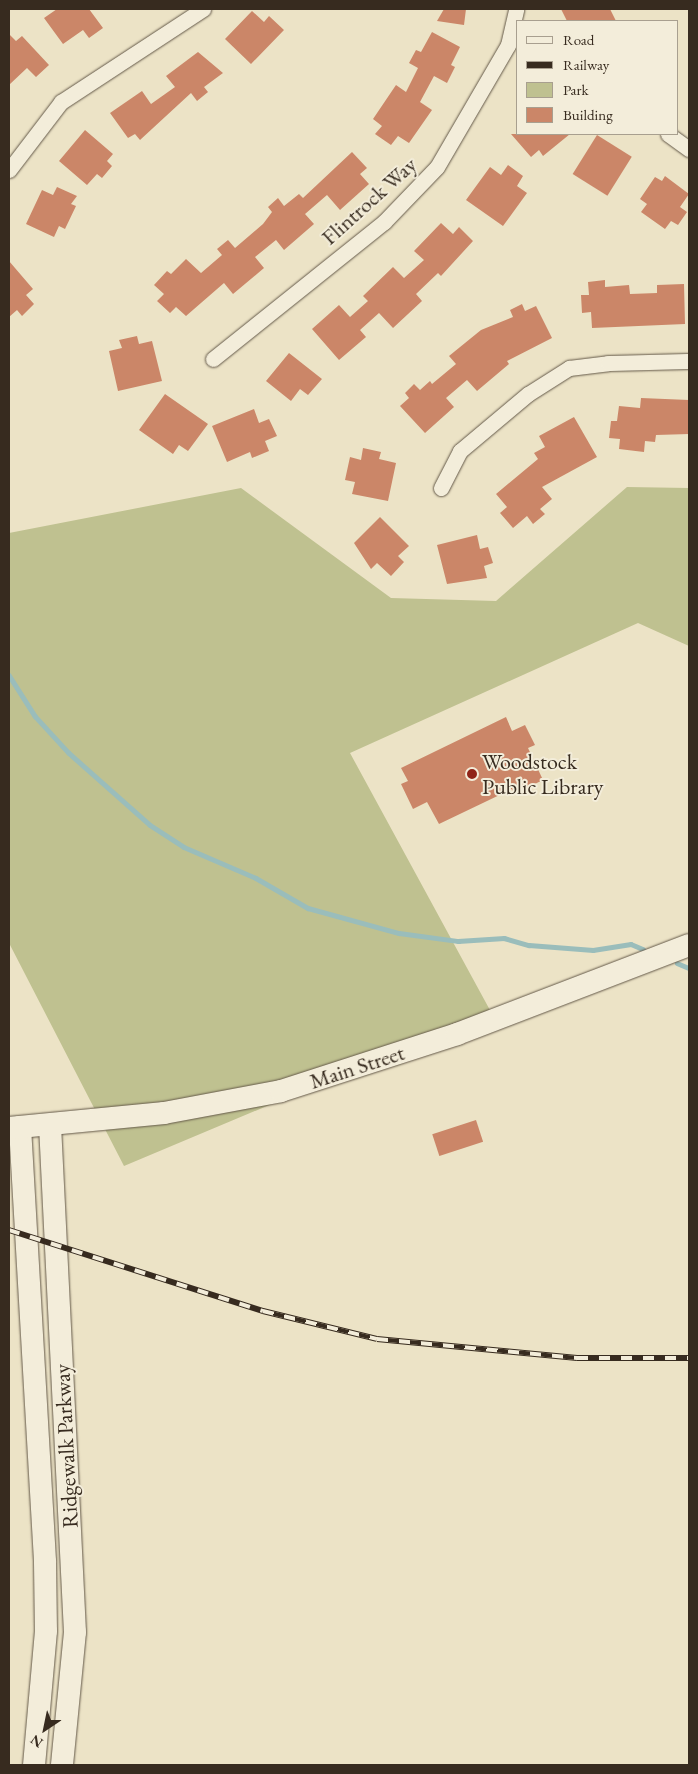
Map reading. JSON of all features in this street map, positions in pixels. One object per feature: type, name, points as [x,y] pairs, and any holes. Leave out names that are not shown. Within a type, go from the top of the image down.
[{"type":"main road","name":"Main Street","points":[[14,1128],[173,1111],[281,1091],[458,1034],[689,945]]},
{"type":"main road","name":"Ridgewalk Parkway","points":[[50,1125],[75,1632],[62,1765]]},
{"type":"main road","name":"Ridgewalk Parkway","points":[[14,1128],[45,1572],[46,1641],[34,1765]]},
{"type":"street","points":[[9,170],[61,102],[203,9]]},
{"type":"street","name":"Flintrock Way","points":[[212,359],[384,222],[437,167],[512,48],[516,9]]},
{"type":"street","points":[[670,135],[689,148]]},
{"type":"street","points":[[441,488],[460,451],[528,394],[569,368],[608,362],[689,362]]},
{"type":"green space","points":[[627,487],[689,488],[689,646],[638,623],[350,753],[491,1012],[124,1166],[9,943],[9,533],[241,488],[391,598],[496,601]]},
{"type":"building","points":[[57,9],[89,9],[103,28],[89,38],[83,30],[63,44],[44,18]]},
{"type":"building","points":[[444,9],[466,9],[464,25],[437,21]]},
{"type":"building","points":[[561,9],[610,9],[616,20],[566,20]]},
{"type":"building","points":[[252,11],[264,22],[269,16],[284,30],[251,64],[225,39]]},
{"type":"building","points":[[432,32],[460,47],[451,65],[455,67],[447,83],[434,76],[420,102],[432,110],[409,143],[398,136],[391,145],[375,134],[382,126],[373,119],[396,85],[406,92],[418,68],[409,63],[416,50],[421,52]]},
{"type":"building","points":[[9,34],[16,41],[22,36],[49,65],[36,77],[27,68],[9,85]]},
{"type":"building","points":[[198,52],[223,73],[204,87],[208,92],[197,101],[191,93],[140,140],[135,134],[128,138],[110,113],[142,91],[151,104],[175,87],[166,76]]},
{"type":"building","points":[[85,130],[113,154],[107,161],[112,166],[102,178],[97,174],[87,185],[59,161]]},
{"type":"building","points":[[511,134],[569,135],[543,156],[539,150],[531,157]]},
{"type":"building","points":[[597,135],[632,157],[607,196],[573,174]]},
{"type":"building","points":[[352,152],[367,168],[360,174],[369,184],[340,210],[327,195],[305,214],[314,224],[284,250],[276,240],[255,257],[264,268],[233,294],[224,283],[186,316],[176,307],[170,313],[157,301],[164,294],[154,285],[167,271],[171,274],[186,259],[201,273],[222,255],[217,249],[228,240],[235,248],[263,224],[272,212],[268,207],[278,198],[284,206],[299,194],[303,198]]},
{"type":"building","points":[[508,165],[523,176],[517,186],[527,193],[503,226],[466,200],[490,167],[501,175]]},
{"type":"building","points":[[665,176],[689,194],[680,207],[687,212],[678,225],[671,221],[665,229],[641,212],[647,204],[640,199],[655,177],[662,181]]},
{"type":"building","points":[[57,187],[77,196],[71,204],[76,206],[65,229],[59,226],[54,237],[26,224],[42,190],[53,195]]},
{"type":"building","points":[[441,223],[453,234],[459,227],[473,241],[441,276],[438,273],[416,294],[422,301],[393,328],[379,313],[360,330],[366,337],[339,360],[312,329],[339,305],[350,317],[368,301],[363,296],[393,267],[404,278],[424,260],[414,251]]},
{"type":"building","points":[[9,261],[33,289],[26,295],[34,304],[22,316],[17,310],[9,317]]},
{"type":"building","points":[[605,280],[605,287],[629,285],[630,294],[657,293],[657,285],[684,284],[685,324],[592,328],[591,312],[582,313],[581,295],[589,295],[588,282]]},
{"type":"building","points":[[522,304],[525,311],[536,306],[552,338],[507,361],[509,364],[477,391],[467,380],[446,398],[454,407],[425,433],[400,406],[409,398],[405,393],[414,384],[420,390],[430,381],[432,384],[456,364],[449,356],[481,330],[513,317],[510,310]]},
{"type":"building","points":[[137,336],[139,344],[152,341],[162,381],[118,391],[109,351],[122,348],[119,340]]},
{"type":"building","points":[[289,353],[322,379],[308,395],[300,389],[291,401],[266,381]]},
{"type":"building","points":[[165,394],[208,424],[188,451],[179,445],[173,454],[139,430]]},
{"type":"building","points":[[641,398],[689,400],[689,434],[656,435],[655,442],[645,441],[644,452],[619,449],[620,439],[609,438],[611,421],[617,421],[619,406],[640,408]]},
{"type":"building","points":[[254,409],[259,423],[269,419],[277,436],[265,441],[269,451],[252,458],[250,452],[227,462],[212,426]]},
{"type":"building","points":[[574,417],[597,457],[542,487],[552,499],[540,509],[545,514],[533,524],[527,516],[513,528],[500,513],[507,507],[496,494],[538,459],[534,453],[545,447],[539,436]]},
{"type":"building","points":[[363,448],[381,452],[379,459],[396,463],[388,501],[352,494],[355,482],[345,480],[350,457],[361,460]]},
{"type":"building","points":[[380,517],[409,546],[398,556],[404,562],[391,576],[377,563],[371,569],[354,543]]},
{"type":"building","points":[[477,535],[480,549],[488,547],[493,563],[484,566],[487,578],[447,584],[437,545]]},
{"type":"building","name":"Woodstock Public Library","points":[[506,717],[512,731],[525,725],[535,745],[528,748],[543,780],[514,794],[512,789],[439,824],[427,802],[413,809],[401,784],[408,781],[401,768]]},
{"type":"building","points":[[476,1120],[483,1142],[439,1156],[432,1134]]},
{"type":"waterway","points":[[9,675],[35,716],[69,753],[150,825],[184,847],[256,878],[308,908],[399,933],[458,941],[504,938],[529,945],[593,950],[631,944],[643,949]]},
{"type":"waterway","points":[[677,963],[689,968]]},
{"type":"railway","points":[[9,1230],[263,1311],[377,1339],[577,1358],[689,1358]]},
{"type":"place","name":"Woodstock Public Library","points":[[472,774]]}]
